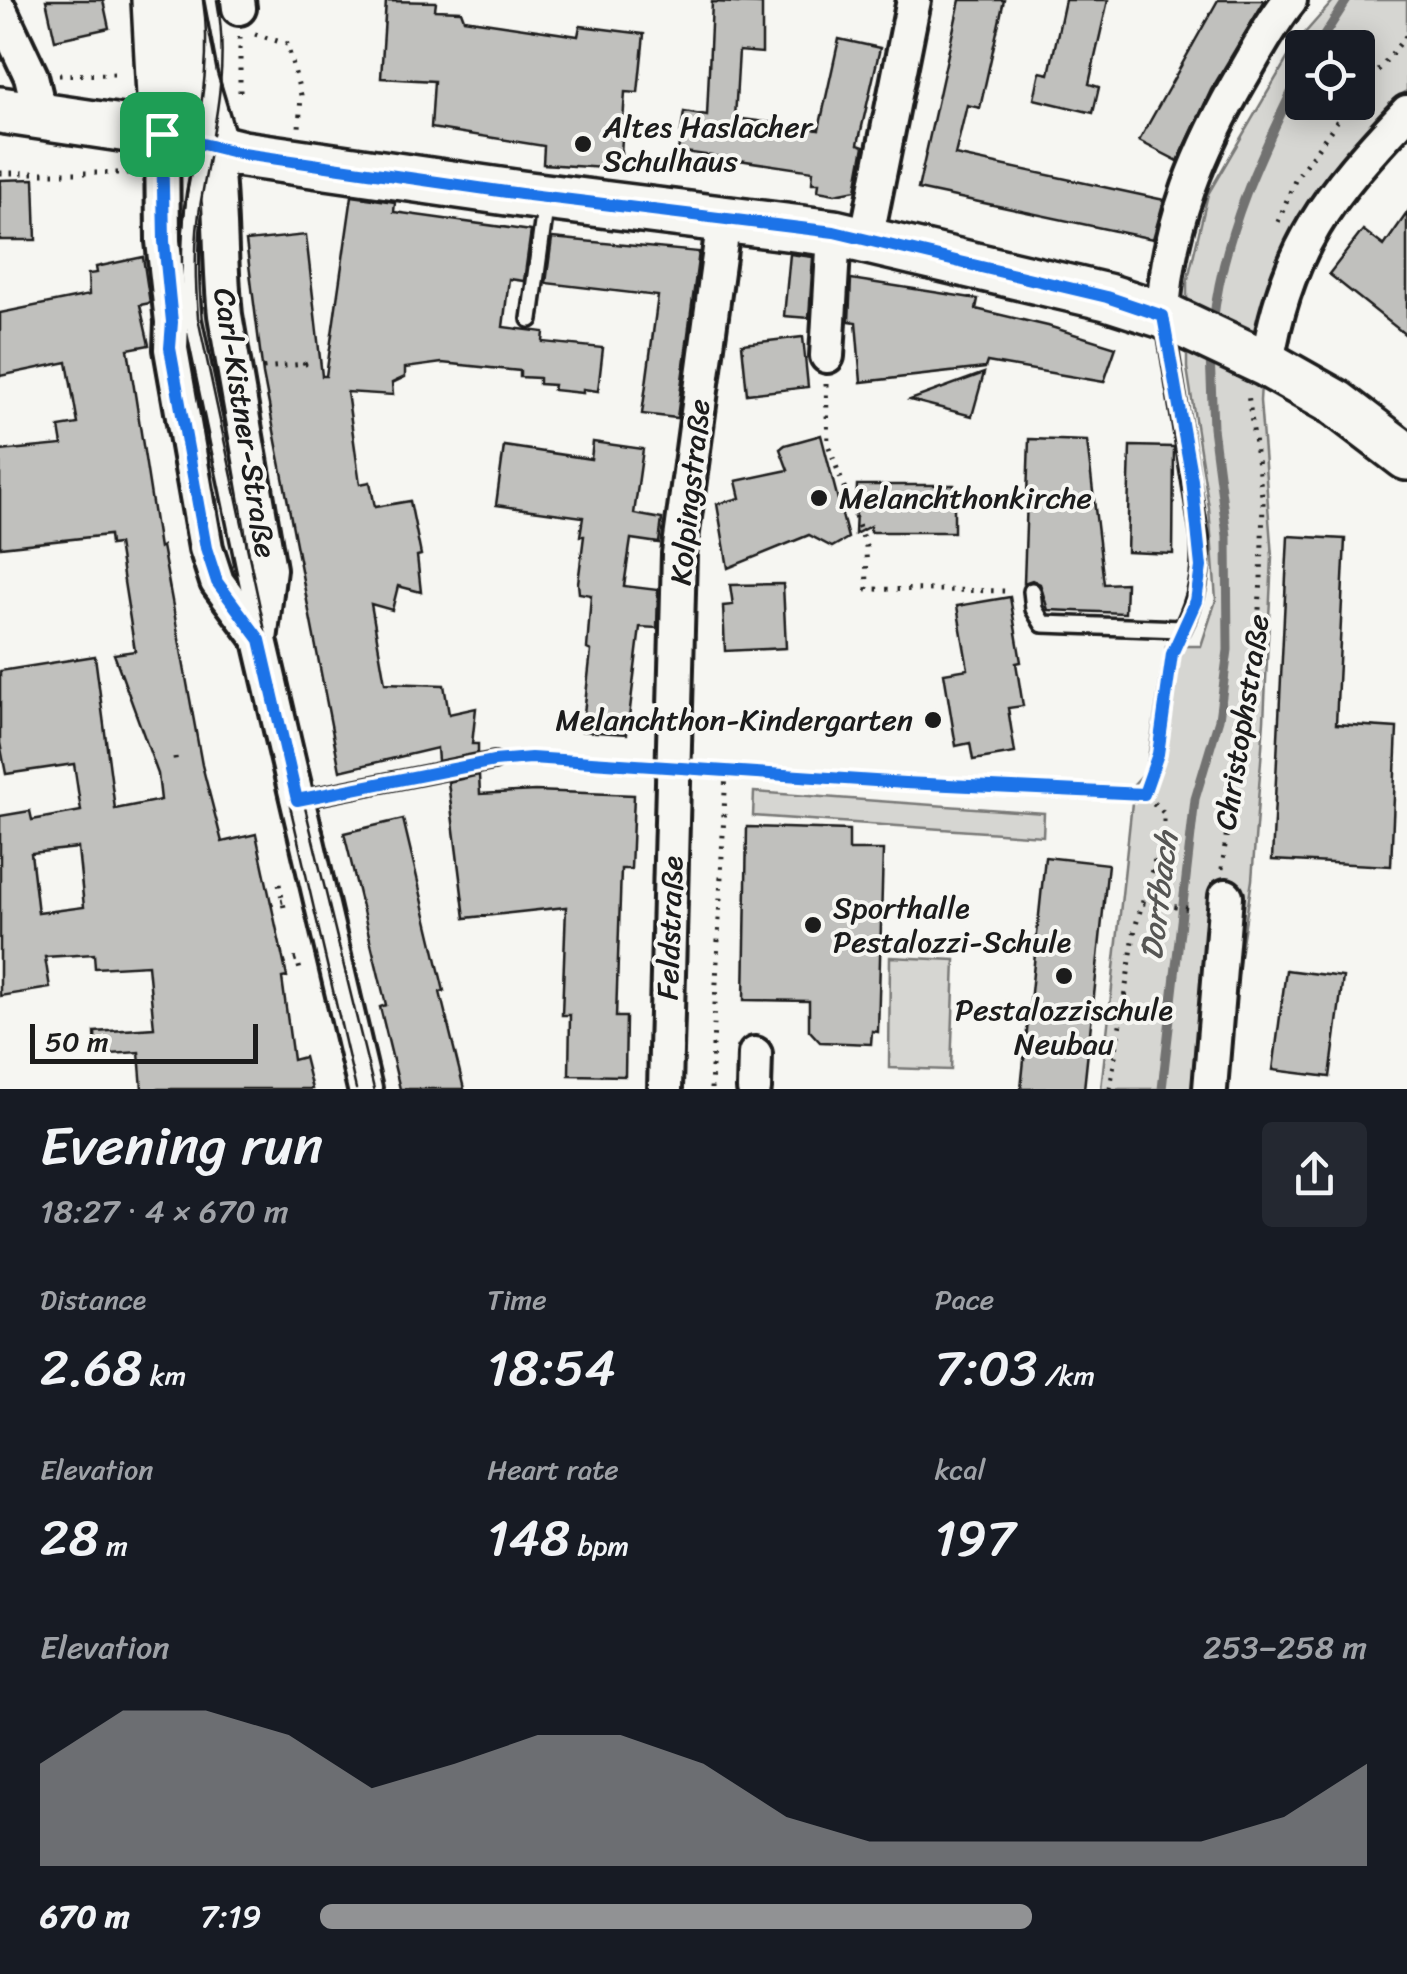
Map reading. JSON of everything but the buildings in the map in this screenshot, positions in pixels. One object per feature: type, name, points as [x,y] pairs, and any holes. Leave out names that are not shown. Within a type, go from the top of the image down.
[{"type":"street","points":[[156,0],[162,134]]},
{"type":"street","points":[[179,0],[194,79],[222,148]]},
{"type":"street","points":[[827,356],[850,236],[914,0]]},
{"type":"street","points":[[1221,343],[1165,278],[1185,190],[1219,115],[1290,0]]},
{"type":"street","points":[[0,10],[24,100],[297,162],[850,236],[1107,297],[1221,343],[1336,403],[1399,445]]},
{"type":"street","points":[[1221,343],[1282,293],[1324,206],[1407,112]]},
{"type":"street","name":"Carl-Kistner-Straße","points":[[162,134],[170,348],[206,548],[217,582],[260,640]]},
{"type":"street","name":"Carl-Kistner-Straße","points":[[222,148],[221,274],[269,569],[260,640],[365,1089]]},
{"type":"street","name":"Kolpingstraße","points":[[674,767],[678,554],[724,219]]},
{"type":"street","name":"Feldstraße","points":[[666,1089],[674,767]]},
{"type":"street","points":[[1210,1089],[1212,903]]},
{"type":"street","points":[[754,1089],[756,1054]]},
{"type":"lane","points":[[222,148],[193,195],[189,272],[193,318],[260,640]]},
{"type":"lane","points":[[530,319],[547,197]]},
{"type":"lane","points":[[1032,591],[1034,609],[1042,624],[1182,629],[1196,601],[1201,567],[1200,538],[1221,343]]},
{"type":"lane","points":[[297,800],[494,761]]},
{"type":"path","points":[[222,148],[239,11]]},
{"type":"path","points":[[239,11],[254,34],[287,44],[301,95],[297,162]]},
{"type":"path","points":[[1375,74],[1407,35]]},
{"type":"path","points":[[24,100],[118,74]]},
{"type":"path","points":[[0,173],[129,173]]},
{"type":"path","name":"Christophstraße","points":[[1212,903],[1235,766],[1254,684],[1262,579],[1263,503],[1247,388],[1221,343]]},
{"type":"path","points":[[235,371],[305,364],[302,356]]},
{"type":"path","points":[[827,356],[828,444],[866,546],[867,589],[1032,591]]},
{"type":"path","points":[[1144,794],[1158,754],[1172,654],[1182,629]]},
{"type":"path","points":[[494,761],[574,758],[1144,794],[1164,813],[1164,829],[1143,903],[1110,1089]]},
{"type":"path","points":[[712,1089],[726,770]]},
{"type":"path","points":[[279,884],[286,912]]},
{"type":"path","points":[[271,904],[283,901]]},
{"type":"path","points":[[1143,903],[1168,907],[1212,903]]},
{"type":"path","points":[[284,963],[297,960],[300,970]]},
{"type":"shaded area","points":[[1334,0],[1407,0],[1407,90],[1329,173],[1276,281],[1264,334],[1260,401],[1272,557],[1264,721],[1252,880],[1219,1089],[1101,1089],[1134,784],[1146,771],[1166,646],[1201,646],[1216,600],[1209,508],[1187,368],[1187,283],[1208,194],[1285,62],[1285,120],[1375,120],[1375,30],[1308,30]]},
{"type":"shaded area","points":[[754,792],[1044,813],[1043,836],[753,816]]},
{"type":"shaded area","points":[[890,957],[955,960],[951,1070],[889,1068]]},
{"type":"waterway","name":"Dorfbach","points":[[1328,30],[1347,0]]},
{"type":"waterway","name":"Dorfbach","points":[[1213,324],[1235,225],[1285,106]]},
{"type":"waterway","name":"Dorfbach","points":[[1162,1089],[1195,799],[1219,719],[1228,650],[1227,536],[1213,428],[1210,354]]},
{"type":"tram line","points":[[182,263],[186,197],[205,66],[203,0]]},
{"type":"tram line","points":[[217,0],[221,76],[197,230],[198,318],[288,738],[374,1089]]},
{"type":"tram line","points":[[290,806],[356,1089]]},
{"type":"place","name":"Altes Haslacher Schulhaus","points":[[583,144]]},
{"type":"place","name":"Melanchthonkirche","points":[[819,498]]},
{"type":"place","name":"Melanchthon-Kindergarten","points":[[933,720]]},
{"type":"place","name":"Sporthalle Pestalozzi-Schule","points":[[813,925]]},
{"type":"place","name":"Pestalozzischule Neubau","points":[[1064,976]]},
{"type":"route","points":[[162,134],[243,154],[521,194],[834,232],[1107,297],[1163,316],[1192,480],[1201,567],[1196,601],[1172,654],[1158,754],[1144,794],[905,783],[531,758],[494,761],[297,800],[260,640],[217,582],[206,548],[170,348],[162,134]]}]
